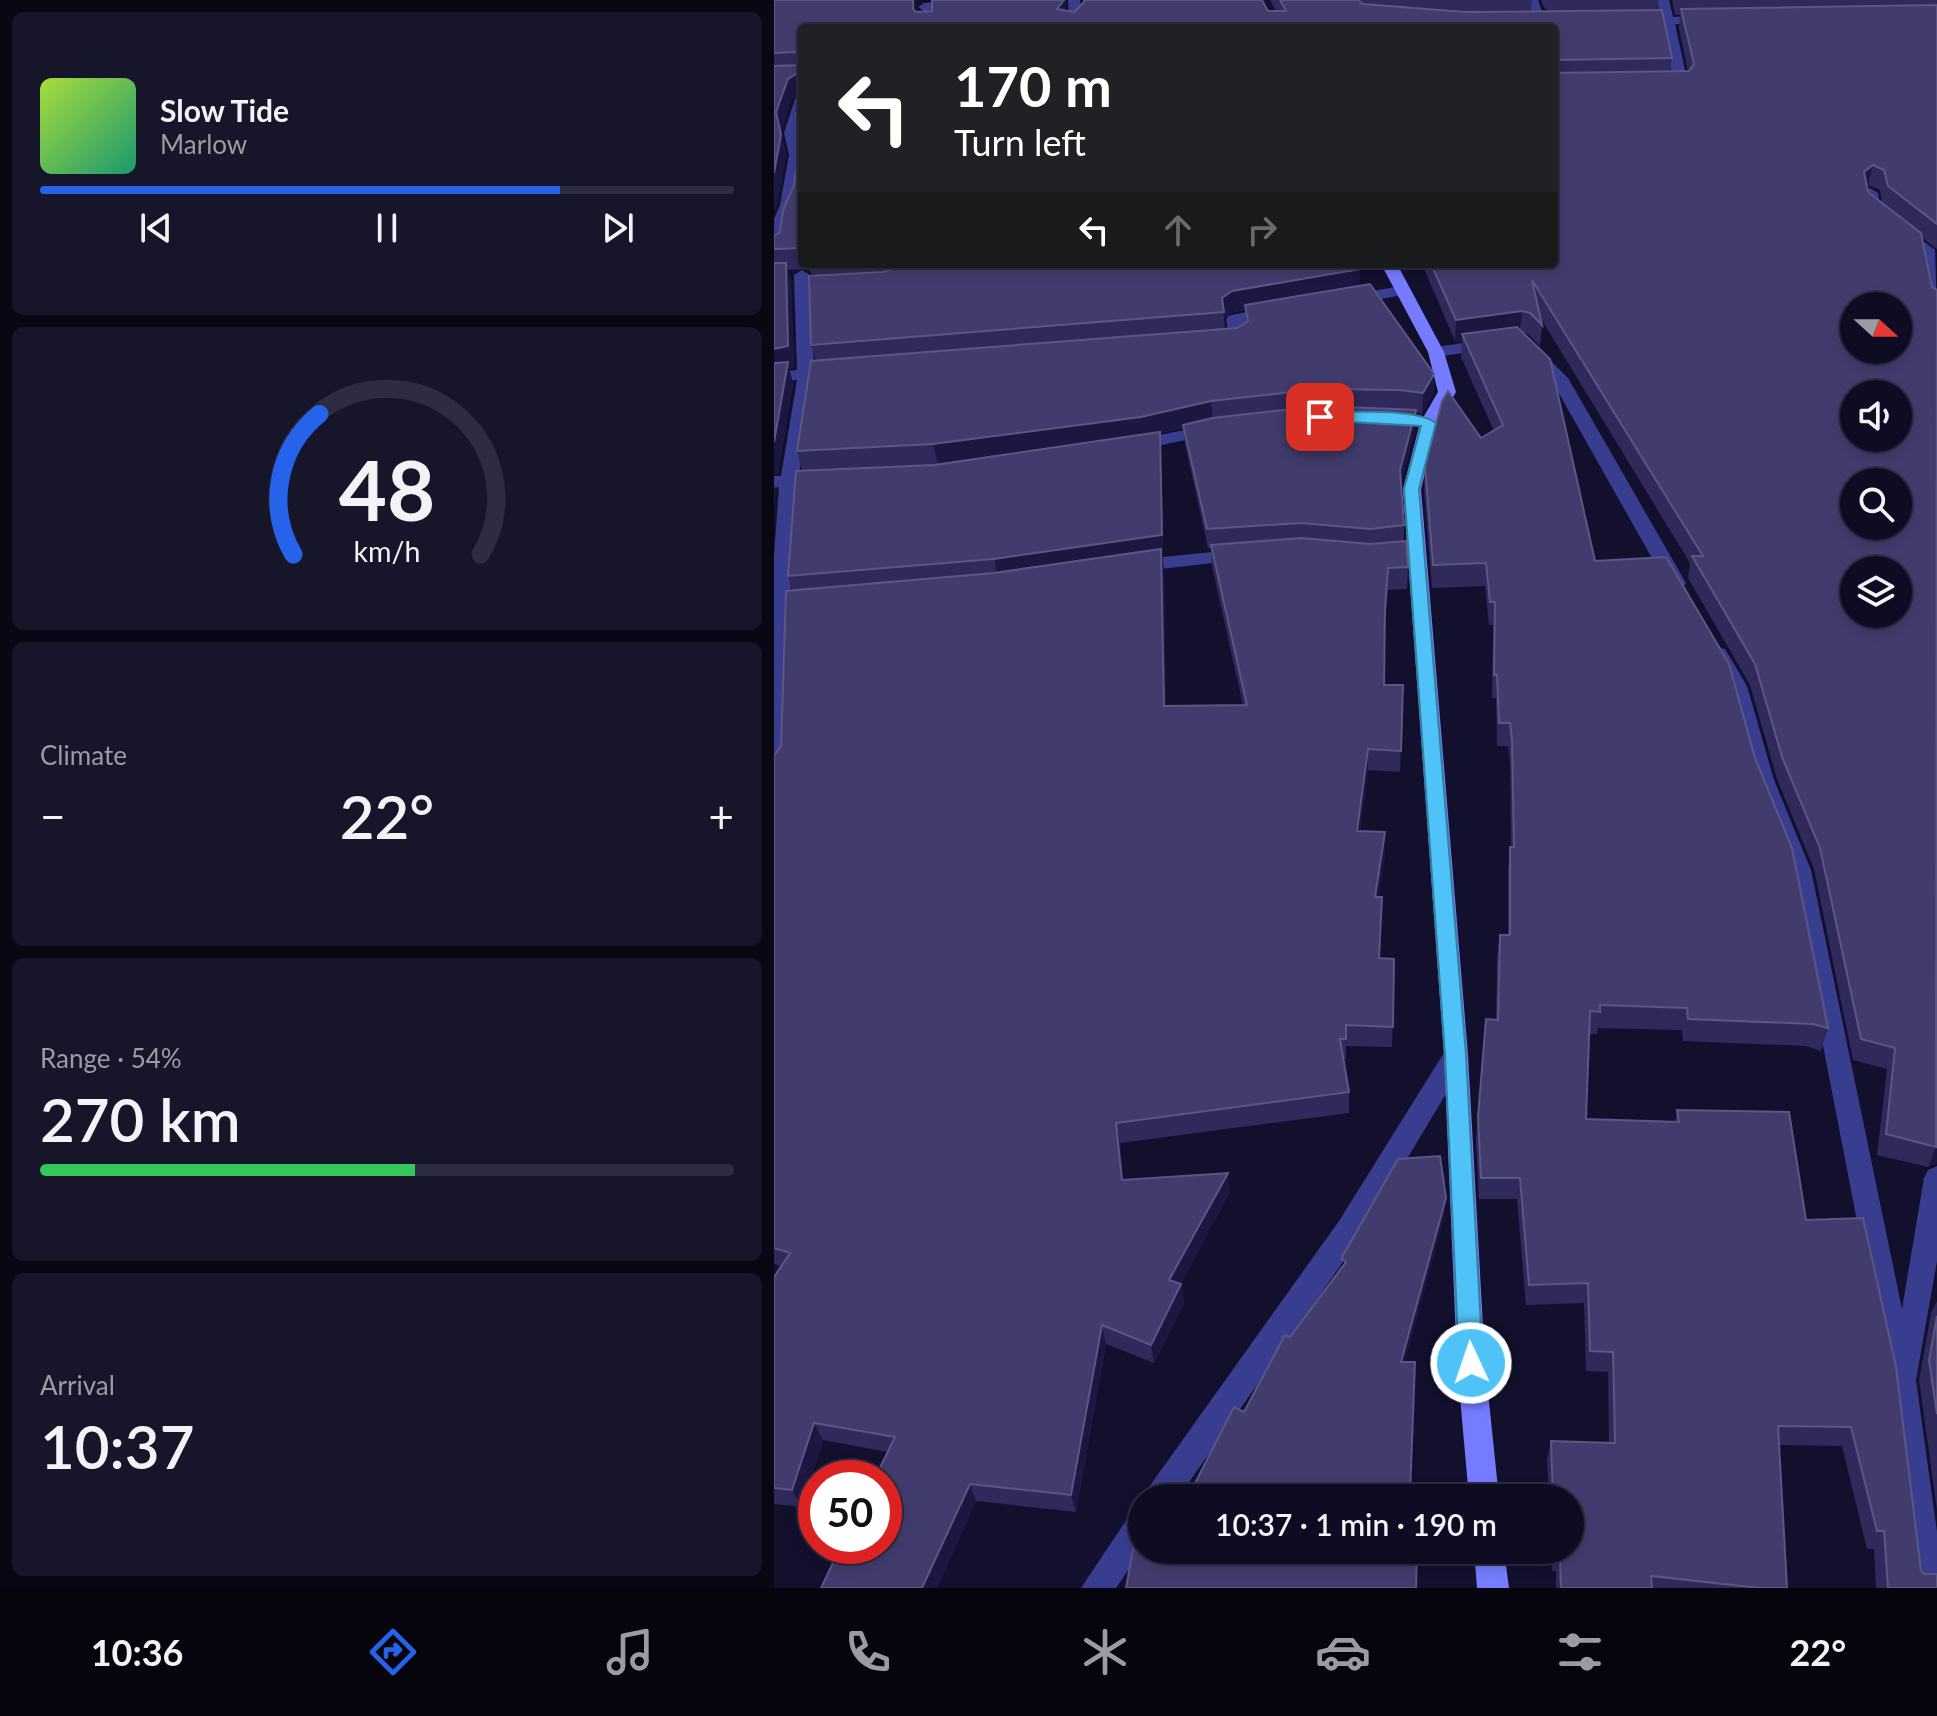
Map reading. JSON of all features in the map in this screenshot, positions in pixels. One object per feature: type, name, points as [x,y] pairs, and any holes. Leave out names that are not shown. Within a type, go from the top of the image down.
[{"type":"main road","points":[[1391,268],[1436,352],[1447,392],[1422,422],[1412,489],[1409,553],[1456,1055],[1471,1363],[1483,1484]]},
{"type":"main road","points":[[1490,1564],[1493,1588]]},
{"type":"street","points":[[1073,24],[1076,21],[1074,0]]},
{"type":"street","points":[[1532,0],[1535,10],[1550,24]]},
{"type":"street","points":[[1649,84],[1681,84],[1663,0]]},
{"type":"street","points":[[924,8],[982,3]]},
{"type":"street","points":[[1624,22],[1730,20]]},
{"type":"street","points":[[798,111],[791,133],[798,140]]},
{"type":"street","points":[[774,142],[798,140]]},
{"type":"street","points":[[774,252],[777,230],[797,181],[798,140]]},
{"type":"street","points":[[774,183],[797,181]]},
{"type":"street","points":[[1870,193],[1873,210],[1927,250],[1937,307]]},
{"type":"street","points":[[774,768],[778,712],[781,482],[806,375],[795,275],[808,289],[823,289]]},
{"type":"street","points":[[1334,302],[1401,291]]},
{"type":"street","points":[[1207,343],[1238,340],[1234,320],[1292,308]]},
{"type":"street","points":[[1436,352],[1513,341],[1559,378],[1689,604]]},
{"type":"street","points":[[774,377],[857,369]]},
{"type":"street","points":[[1115,448],[1234,426]]},
{"type":"street","points":[[781,482],[847,478]]},
{"type":"street","points":[[1114,569],[1172,560],[1259,554]]},
{"type":"street","points":[[777,605],[826,601]]},
{"type":"street","points":[[1705,632],[1737,686],[1763,780],[1800,870],[1903,1386],[1929,1588]]},
{"type":"street","points":[[1170,1484],[1349,1230],[1456,1055]]},
{"type":"street","points":[[1903,1386],[1937,1178]]},
{"type":"street","points":[[1097,1588],[1128,1544]]},
{"type":"building","points":[[774,0],[913,0],[916,12],[932,11],[932,0],[1064,0],[1057,9],[1074,12],[1084,0],[1262,0],[1268,11],[1286,11],[1280,0],[1358,0],[1363,4],[1465,12],[1662,10],[1672,58],[1558,60],[1558,24],[798,24],[798,53],[774,53]]},
{"type":"building","points":[[1937,5],[1937,224],[1888,186],[1884,170],[1873,165],[1864,172],[1868,192],[1921,233],[1932,287],[1937,290],[1936,1147],[1886,1134],[1895,1048],[1861,1039],[1820,848],[1782,757],[1755,664],[1692,556],[1703,556],[1532,280],[1542,325],[1530,313],[1522,311],[1456,320],[1433,268],[1558,268],[1558,73],[1689,71],[1694,64],[1681,9]]},
{"type":"building","points":[[798,65],[798,73],[788,79],[776,112],[781,135],[774,173],[774,66]]},
{"type":"building","points":[[798,158],[798,248],[774,249],[774,236],[780,232],[783,210],[794,185]]},
{"type":"building","points":[[774,263],[786,263],[788,346],[774,349]]},
{"type":"building","points":[[897,268],[1360,269],[1232,291],[1222,298],[1224,312],[811,345],[809,276],[882,272]]},
{"type":"building","points":[[1370,284],[1434,374],[1423,393],[1319,389],[1211,401],[1141,417],[933,444],[797,451],[811,361],[1237,328],[1248,321],[1245,305]]},
{"type":"building","points":[[1517,327],[1550,359],[1595,561],[1666,557],[1729,664],[1755,758],[1792,848],[1828,1028],[1813,1024],[1688,1019],[1687,1008],[1600,1005],[1600,1012],[1590,1011],[1586,1119],[1679,1122],[1677,1110],[1789,1112],[1806,1220],[1863,1218],[1896,1367],[1921,1571],[1937,1574],[1937,1588],[1888,1588],[1884,1531],[1877,1531],[1851,1427],[1778,1426],[1787,1588],[1759,1588],[1651,1576],[1652,1588],[1561,1588],[1560,1564],[1584,1564],[1584,1484],[1553,1484],[1551,1441],[1615,1443],[1613,1352],[1590,1351],[1588,1283],[1529,1285],[1520,1178],[1481,1178],[1478,1117],[1486,1019],[1498,1020],[1500,935],[1510,935],[1510,847],[1514,847],[1512,740],[1510,723],[1499,723],[1497,675],[1494,675],[1495,602],[1490,602],[1486,563],[1433,565],[1425,466],[1442,401],[1448,391],[1481,438],[1503,425],[1462,334]]},
{"type":"building","points":[[788,362],[774,442],[774,363]]},
{"type":"building","points":[[1320,406],[1416,410],[1400,470],[1404,525],[1370,529],[1301,523],[1207,529],[1183,425],[1212,418]]},
{"type":"building","points":[[1160,432],[1162,535],[994,559],[788,576],[796,471],[934,465]]},
{"type":"building","points":[[1301,538],[1370,544],[1406,541],[1408,567],[1388,568],[1385,608],[1384,685],[1403,685],[1401,751],[1368,749],[1357,831],[1385,832],[1375,897],[1382,897],[1379,958],[1394,959],[1393,1027],[1346,1025],[1346,1039],[1340,1039],[1349,1092],[1116,1123],[1122,1180],[1228,1173],[1169,1280],[1181,1284],[1151,1345],[1102,1325],[1071,1495],[970,1484],[922,1588],[821,1588],[832,1564],[902,1564],[902,1460],[884,1460],[895,1437],[814,1423],[802,1460],[798,1460],[792,1490],[774,1488],[774,1277],[790,1253],[774,1248],[774,756],[781,746],[786,591],[994,573],[1161,549],[1164,706],[1247,705],[1211,545]]},
{"type":"building","points":[[1440,1156],[1446,1198],[1401,1362],[1415,1362],[1410,1484],[1195,1484],[1234,1407],[1244,1412],[1285,1335],[1290,1337],[1346,1262],[1341,1259],[1398,1159]]},
{"type":"building","points":[[1937,1316],[1937,1414],[1929,1360]]},
{"type":"building","points":[[1130,1564],[1417,1564],[1416,1588],[1126,1588]]},
{"type":"route","points":[[1320,417],[1400,418],[1429,423],[1412,489],[1456,1055],[1471,1363]]}]
